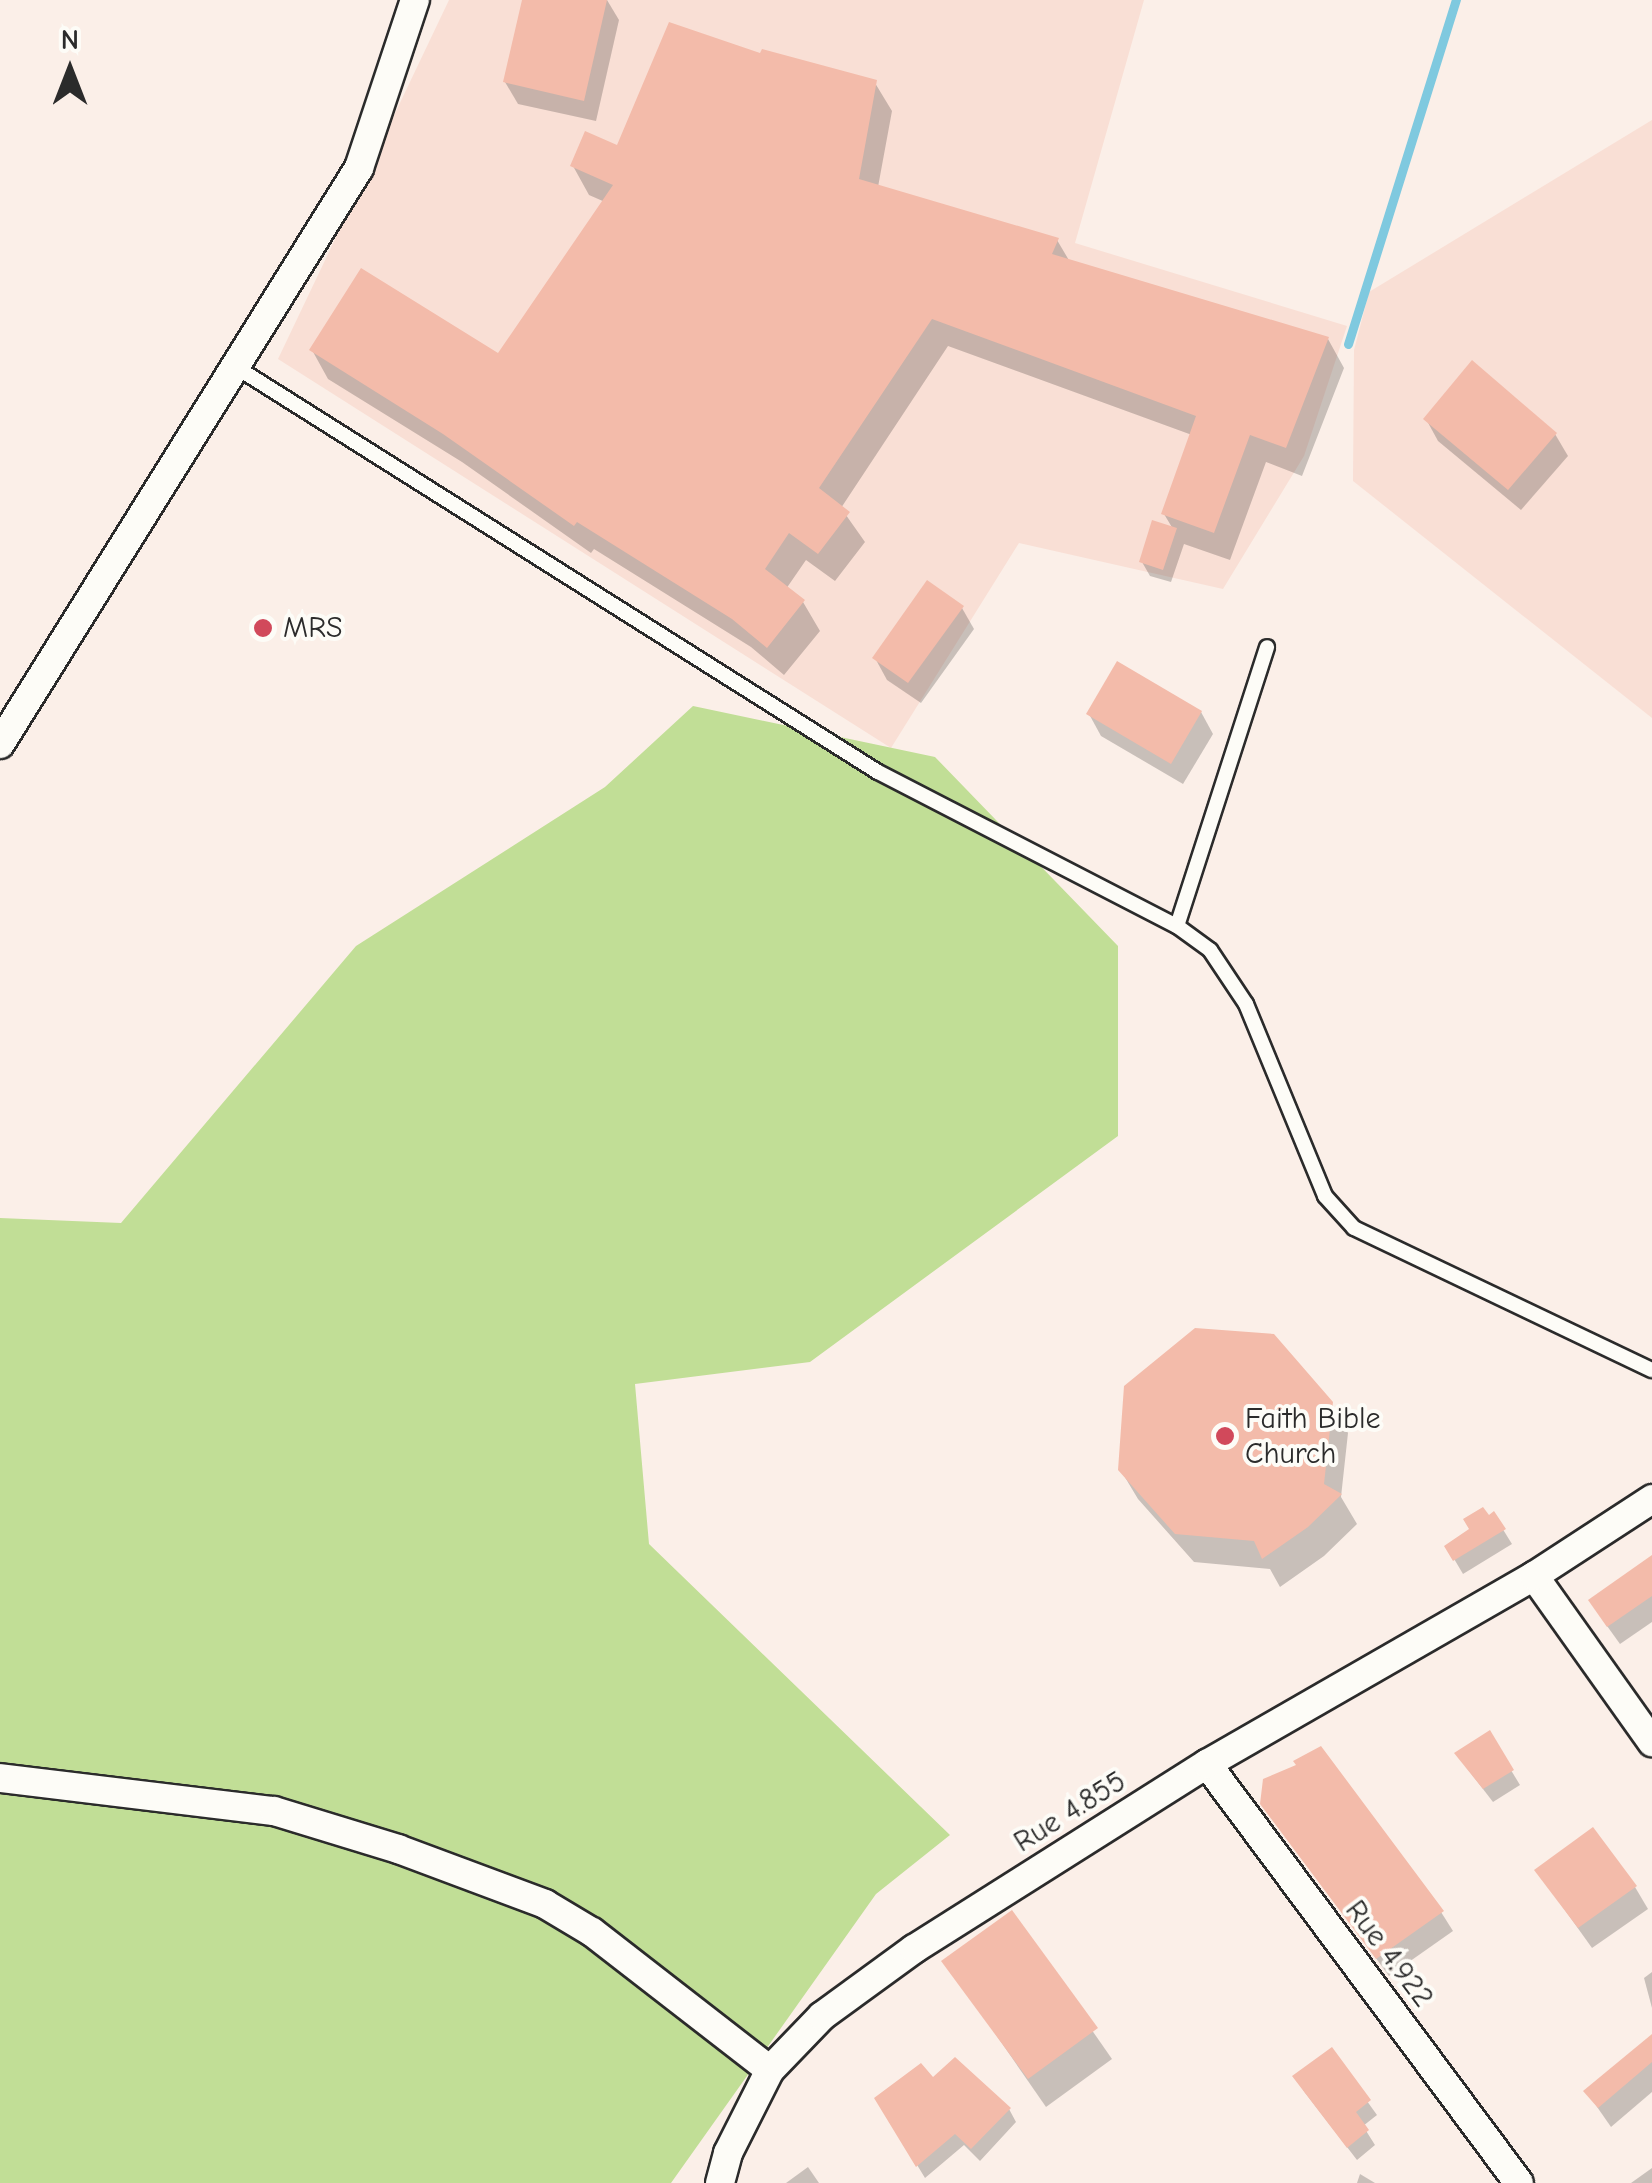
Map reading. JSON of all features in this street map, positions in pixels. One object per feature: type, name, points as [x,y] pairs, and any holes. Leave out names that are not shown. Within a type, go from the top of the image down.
[{"type":"street","points":[[0,744],[359,168],[415,0]]},
{"type":"street","name":"Rue 4.855","points":[[720,2183],[728,2152],[770,2070],[822,2016],[914,1949],[1207,1764],[1534,1576],[1652,1499]]},
{"type":"street","points":[[1534,1576],[1652,1742]]},
{"type":"street","name":"Rue 4.922","points":[[1207,1764],[1506,2177]]},
{"type":"street","points":[[0,1778],[274,1811],[398,1849],[545,1904],[592,1932],[770,2070]]},
{"type":"lane","points":[[236,367],[878,772],[1177,926],[1210,950],[1246,1004],[1325,1196],[1354,1228],[1652,1370]]},
{"type":"lane","points":[[1177,926],[1267,647]]},
{"type":"shaded area","points":[[449,0],[1144,0],[1075,243],[1347,326],[1304,456],[1223,589],[1019,543],[891,748],[278,359]]},
{"type":"shaded area","points":[[1652,120],[1652,718],[1353,481],[1354,350],[1369,292]]},
{"type":"green space","points":[[693,706],[935,757],[1118,946],[1118,1136],[810,1362],[635,1384],[649,1544],[950,1835],[876,1894],[671,2183],[0,2183],[0,1218],[121,1223],[356,946],[605,787]]},
{"type":"building","points":[[522,0],[607,0],[584,101],[503,82]]},
{"type":"building","points":[[669,22],[760,53],[762,49],[877,80],[859,179],[1059,238],[1052,254],[1329,337],[1286,448],[1250,435],[1214,533],[1161,514],[1196,416],[932,319],[819,488],[850,512],[818,554],[789,533],[765,569],[805,600],[767,648],[732,619],[577,522],[574,526],[443,434],[309,350],[361,268],[498,353],[613,185],[570,166],[585,131],[617,145]]},
{"type":"building","points":[[1472,360],[1557,433],[1508,490],[1423,419]]},
{"type":"building","points":[[1152,520],[1177,528],[1163,570],[1139,562]]},
{"type":"building","points":[[927,580],[964,606],[908,683],[872,658]]},
{"type":"building","points":[[1117,661],[1202,711],[1171,764],[1086,714]]},
{"type":"building","name":"Faith Bible Church","points":[[1195,1328],[1274,1334],[1333,1402],[1324,1484],[1342,1494],[1308,1527],[1262,1559],[1254,1541],[1175,1534],[1118,1470],[1124,1386]]},
{"type":"building","points":[[1483,1507],[1489,1515],[1494,1511],[1506,1529],[1453,1561],[1444,1546],[1469,1529],[1463,1519]]},
{"type":"building","points":[[1652,1555],[1652,1596],[1607,1627],[1588,1600]]},
{"type":"building","points":[[1490,1730],[1514,1770],[1483,1789],[1454,1753]]},
{"type":"building","points":[[1321,1746],[1444,1911],[1376,1959],[1260,1804],[1263,1779],[1296,1765],[1293,1761]]},
{"type":"building","points":[[1593,1827],[1637,1886],[1578,1928],[1534,1870]]},
{"type":"building","points":[[1012,1910],[1098,2028],[1028,2079],[941,1961]]},
{"type":"building","points":[[1652,2034],[1652,2062],[1598,2108],[1583,2091]]},
{"type":"building","points":[[1332,2047],[1371,2100],[1356,2112],[1369,2130],[1347,2148],[1292,2076]]},
{"type":"building","points":[[955,2057],[1011,2108],[971,2149],[955,2134],[916,2167],[874,2098],[921,2063],[933,2077]]},
{"type":"waterway","points":[[1348,344],[1456,0]]},
{"type":"place","name":"MRS","points":[[263,628]]},
{"type":"place","name":"Faith Bible Church","points":[[1225,1436]]}]
